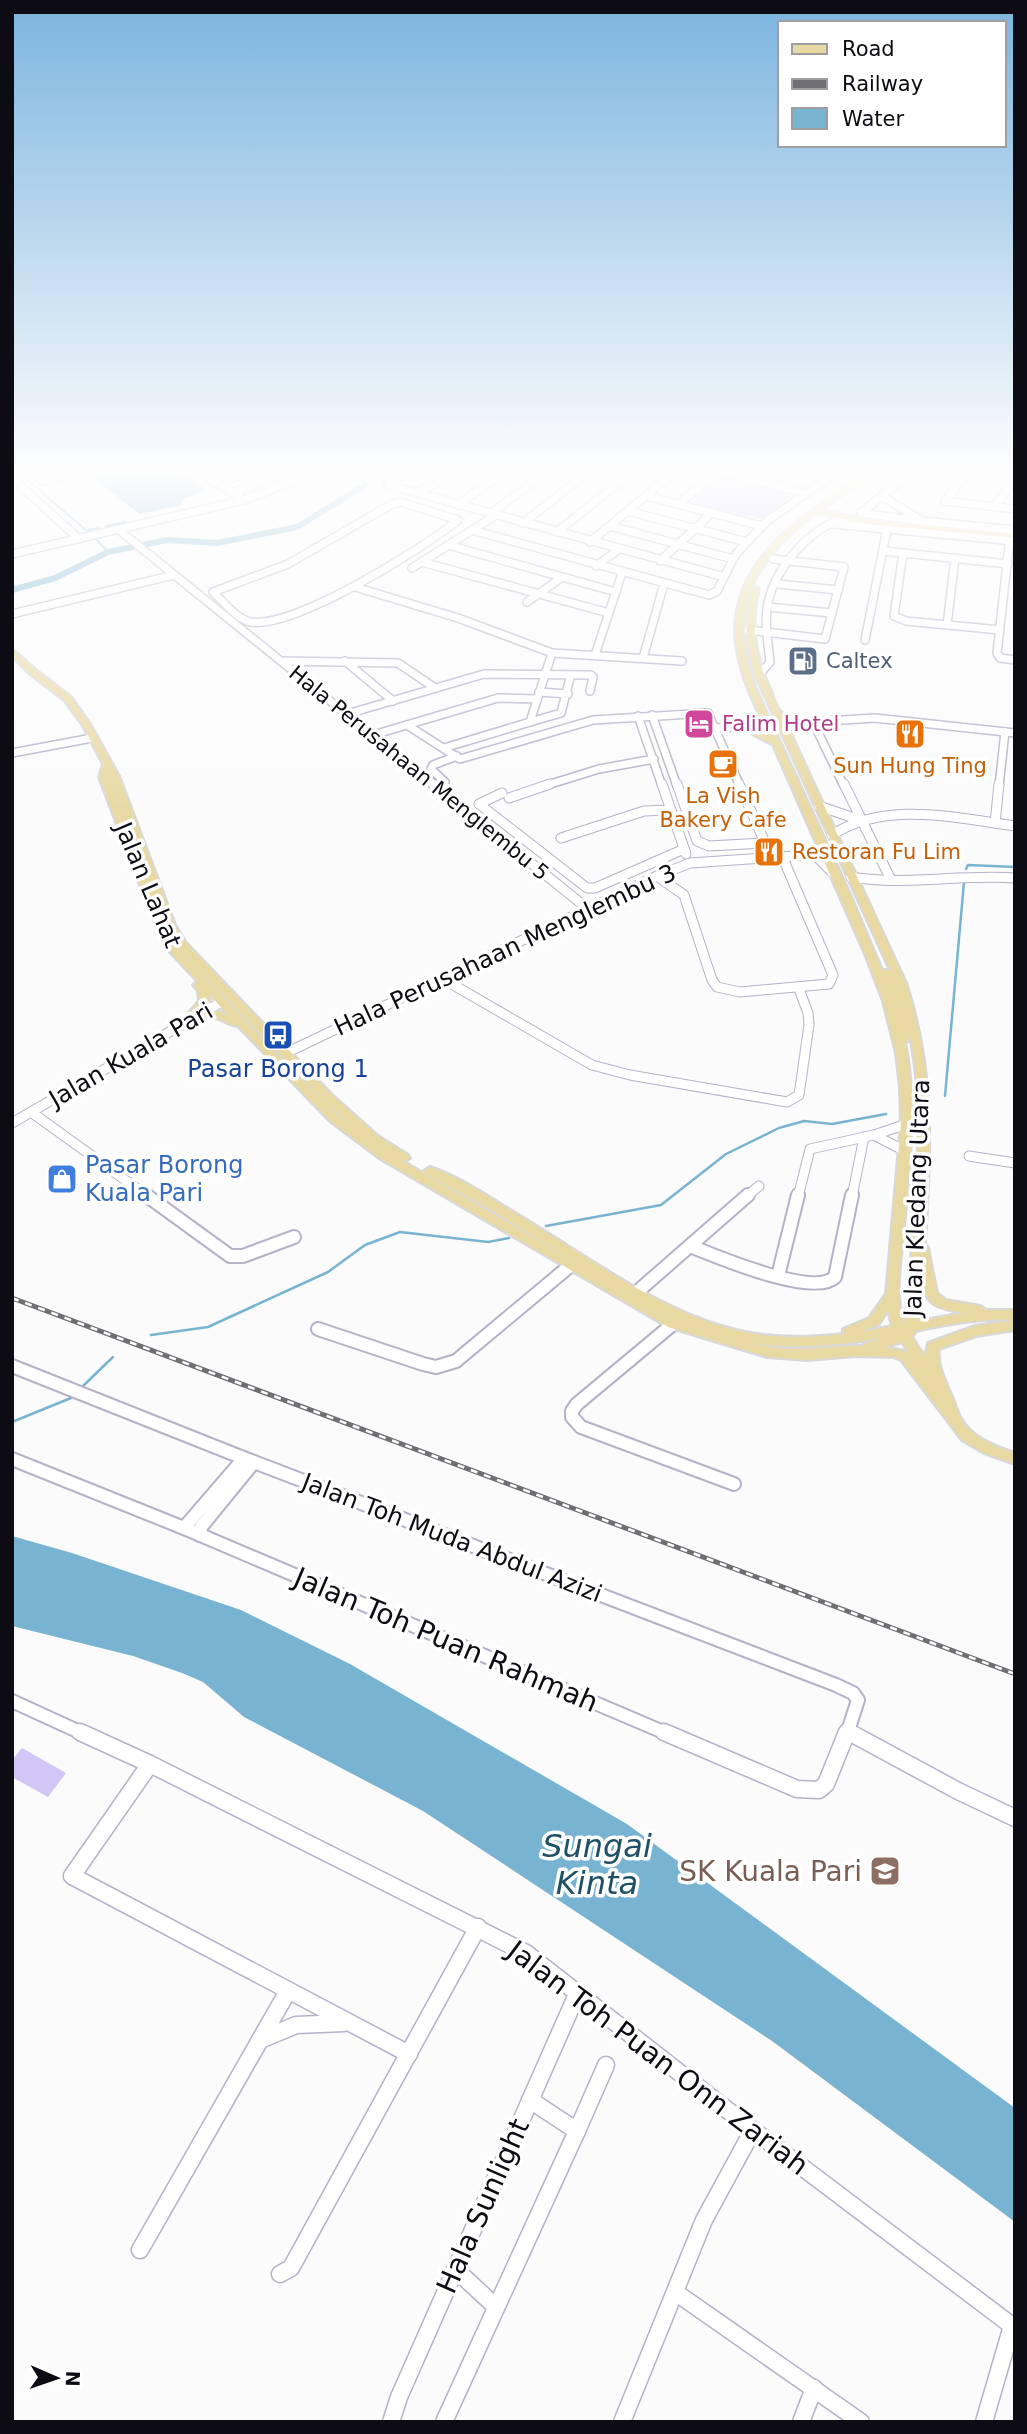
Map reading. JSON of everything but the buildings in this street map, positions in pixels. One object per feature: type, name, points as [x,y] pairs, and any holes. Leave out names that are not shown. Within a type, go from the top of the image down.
[{"type":"main road","name":"Jalan Kledang Utara","points":[[748,584],[741,606],[738,630],[741,655],[882,985],[901,1046],[907,1124],[892,1295],[895,1318],[907,1331]]},
{"type":"main road","name":"Jalan Kledang Utara","points":[[758,584],[750,607],[748,630],[759,675],[905,995],[922,1065],[926,1109],[919,1238],[907,1331]]},
{"type":"main road","name":"Jalan Lahat","points":[[12,643],[24,663]]},
{"type":"main road","name":"Jalan Lahat","points":[[12,651],[68,699],[92,738],[106,766],[104,777],[161,927],[221,1002],[335,1119],[383,1155],[673,1324],[766,1352],[807,1355],[855,1351]]},
{"type":"main road","points":[[775,711],[786,719],[801,724],[790,744]]},
{"type":"main road","points":[[747,728],[760,721],[764,714]]},
{"type":"main road","points":[[747,728],[777,743]]},
{"type":"main road","points":[[825,853],[842,878],[892,984],[903,1019],[908,1057],[904,1070]]},
{"type":"main road","points":[[178,947],[205,997],[197,1015],[218,1014],[247,1030]]},
{"type":"main road","points":[[178,947],[288,1052],[328,1098],[374,1139],[503,1210],[637,1292],[714,1328],[766,1340],[810,1341],[907,1331],[962,1318],[1010,1316]]},
{"type":"main road","points":[[221,1002],[234,1006],[275,1046],[288,1052]]},
{"type":"main road","points":[[919,1238],[924,1252],[928,1289],[936,1301],[952,1307],[1010,1316]]},
{"type":"main road","points":[[810,1341],[867,1326],[883,1311],[892,1295],[900,1301],[906,1301],[917,1262]]},
{"type":"main road","points":[[955,1419],[947,1393],[932,1363],[933,1346],[1010,1316]]},
{"type":"main road","name":"Jalan Kledang Utara","points":[[855,1351],[907,1331]]},
{"type":"main road","points":[[907,1331],[955,1419]]},
{"type":"main road","points":[[855,1351],[893,1352],[906,1356],[973,1443],[1015,1459]]},
{"type":"street","points":[[12,614],[138,584]]},
{"type":"street","name":"Hala Perusahaan Menglembu 5","points":[[185,584],[588,909]]},
{"type":"street","points":[[237,584],[213,592],[252,622],[266,621],[331,599],[360,584]]},
{"type":"street","points":[[498,584],[609,612]]},
{"type":"street","points":[[527,602],[553,584]]},
{"type":"street","points":[[583,584],[616,592]]},
{"type":"street","points":[[595,655],[619,584]]},
{"type":"street","points":[[643,659],[664,584],[709,595],[717,591],[719,584]]},
{"type":"street","points":[[759,675],[770,662],[766,633],[768,607],[778,584],[838,590]]},
{"type":"street","points":[[748,630],[825,639],[840,584]]},
{"type":"street","points":[[865,640],[877,584]]},
{"type":"street","points":[[899,584],[894,616],[906,621],[1000,630]]},
{"type":"street","points":[[947,625],[952,584]]},
{"type":"street","points":[[1005,584],[997,653],[1000,658],[1015,660]]},
{"type":"street","points":[[355,587],[468,621],[552,653],[682,661]]},
{"type":"street","points":[[768,607],[831,613]]},
{"type":"street","points":[[530,722],[552,653]]},
{"type":"street","points":[[345,661],[393,701]]},
{"type":"street","points":[[281,662],[401,664],[435,688]]},
{"type":"street","points":[[347,714],[492,673],[593,676],[590,691]]},
{"type":"street","points":[[444,748],[561,713],[568,694],[568,676]]},
{"type":"street","points":[[373,735],[498,698],[568,694]]},
{"type":"street","points":[[407,725],[460,759],[582,722],[708,713],[771,856]]},
{"type":"street","points":[[652,715],[697,841],[709,846],[766,843]]},
{"type":"street","points":[[638,716],[690,863]]},
{"type":"street","points":[[717,729],[893,722],[1015,736]]},
{"type":"street","points":[[814,724],[891,880]]},
{"type":"street","points":[[995,823],[1004,734]]},
{"type":"street","points":[[12,753],[92,738]]},
{"type":"street","points":[[437,786],[446,782],[431,769],[433,765],[457,757]]},
{"type":"street","points":[[654,759],[631,760],[479,804],[587,888],[595,888],[684,849]]},
{"type":"street","points":[[819,806],[845,817],[863,820]]},
{"type":"street","points":[[561,838],[644,811],[671,810]]},
{"type":"street","points":[[832,835],[849,823],[863,820],[922,816],[1015,826]]},
{"type":"street","points":[[505,841],[520,836]]},
{"type":"street","points":[[818,838],[816,850],[810,855],[819,859],[836,876]]},
{"type":"street","name":"Hala Perusahaan Menglembu 3","points":[[288,1052],[657,876],[690,863],[810,855]]},
{"type":"street","points":[[657,876],[684,895],[712,980],[717,987],[740,992],[799,989],[829,984],[833,975],[782,856]]},
{"type":"street","points":[[851,877],[873,882],[978,874],[1015,878]]},
{"type":"street","points":[[858,893],[873,882]]},
{"type":"street","points":[[443,979],[592,1065],[630,1075],[787,1102],[799,1095],[808,1025],[808,1013],[799,989]]},
{"type":"street","name":"Jalan Kuala Pari","points":[[16,1121],[221,1002]]},
{"type":"street","points":[[31,1112],[230,1256],[243,1256],[295,1237]]},
{"type":"street","points":[[778,1276],[810,1149],[820,1144],[869,1136],[907,1124]]},
{"type":"street","points":[[691,1245],[757,1273],[824,1284],[835,1277],[869,1136]]},
{"type":"street","points":[[869,1136],[905,1151]]},
{"type":"street","points":[[970,1156],[1015,1163]]},
{"type":"street","points":[[637,1292],[759,1186]]},
{"type":"street","points":[[318,1329],[423,1364],[446,1366],[456,1361],[571,1265]]},
{"type":"street","points":[[673,1324],[577,1404],[572,1418],[581,1427],[734,1484]]},
{"type":"street","name":"Jalan Toh Muda Abdul Azizi","points":[[12,1366],[248,1460],[836,1685],[853,1693],[858,1700],[849,1732]]},
{"type":"street","name":"Jalan Toh Puan Rahmah","points":[[12,1459],[201,1535],[797,1789],[819,1790],[826,1784],[849,1732]]},
{"type":"street","points":[[184,1528],[248,1460]]},
{"type":"street","points":[[201,1535],[201,1527],[238,1472]]},
{"type":"street","name":"Jalan Toh Puan Onn Zariah","points":[[12,1701],[150,1764],[526,1953],[753,2130],[1014,2327]]},
{"type":"street","points":[[849,1732],[958,1791],[1015,1818]]},
{"type":"street","points":[[150,1764],[72,1876],[409,2054]]},
{"type":"street","points":[[280,2274],[291,2268],[478,1927]]},
{"type":"street","points":[[140,2250],[288,1991]]},
{"type":"street","name":"Hala Sunlight","points":[[391,2422],[399,2396],[578,1992]]},
{"type":"street","points":[[260,2040],[296,2025],[330,2022],[351,2024]]},
{"type":"street","points":[[444,2422],[606,2065]]},
{"type":"street","points":[[530,2100],[577,2131]]},
{"type":"street","points":[[622,2422],[704,2220],[753,2130]]},
{"type":"street","points":[[455,2269],[495,2306]]},
{"type":"street","points":[[675,2292],[861,2422]]},
{"type":"street","points":[[984,2422],[1014,2327]]},
{"type":"street","points":[[801,2422],[814,2388]]},
{"type":"shaded area","points":[[22,1748],[66,1773],[48,1797],[12,1777],[12,1760]]},
{"type":"water","name":"Sungai Kinta","points":[[12,1536],[72,1553],[241,1610],[350,1664],[627,1824],[1015,2108],[1015,2222],[772,2041],[423,1811],[244,1717],[203,1682],[133,1656],[12,1626]]},
{"type":"waterway","points":[[12,590],[35,584]]},
{"type":"waterway","points":[[966,869],[968,865],[1015,867]]},
{"type":"waterway","points":[[945,1096],[964,882]]},
{"type":"waterway","points":[[546,1226],[661,1205],[726,1154],[779,1128],[804,1121],[832,1124],[886,1114]]},
{"type":"waterway","points":[[151,1335],[208,1327],[328,1272],[365,1245],[400,1232],[488,1242],[509,1238]]},
{"type":"waterway","points":[[82,1387],[113,1357]]},
{"type":"waterway","points":[[12,1422],[71,1398]]},
{"type":"railway","points":[[12,1298],[1015,1674]]},
{"type":"place","name":"Caltex","points":[[803,661]]},
{"type":"place","name":"Falim Hotel","points":[[699,724]]},
{"type":"place","name":"Sun Hung Ting","points":[[910,734]]},
{"type":"place","name":"La Vish Bakery Cafe","points":[[723,764]]},
{"type":"place","name":"Restoran Fu Lim","points":[[769,852]]},
{"type":"place","name":"Pasar Borong 1","points":[[278,1035]]},
{"type":"place","name":"Pasar Borong Kuala Pari","points":[[62,1179]]},
{"type":"place","name":"SK Kuala Pari","points":[[885,1871]]}]
